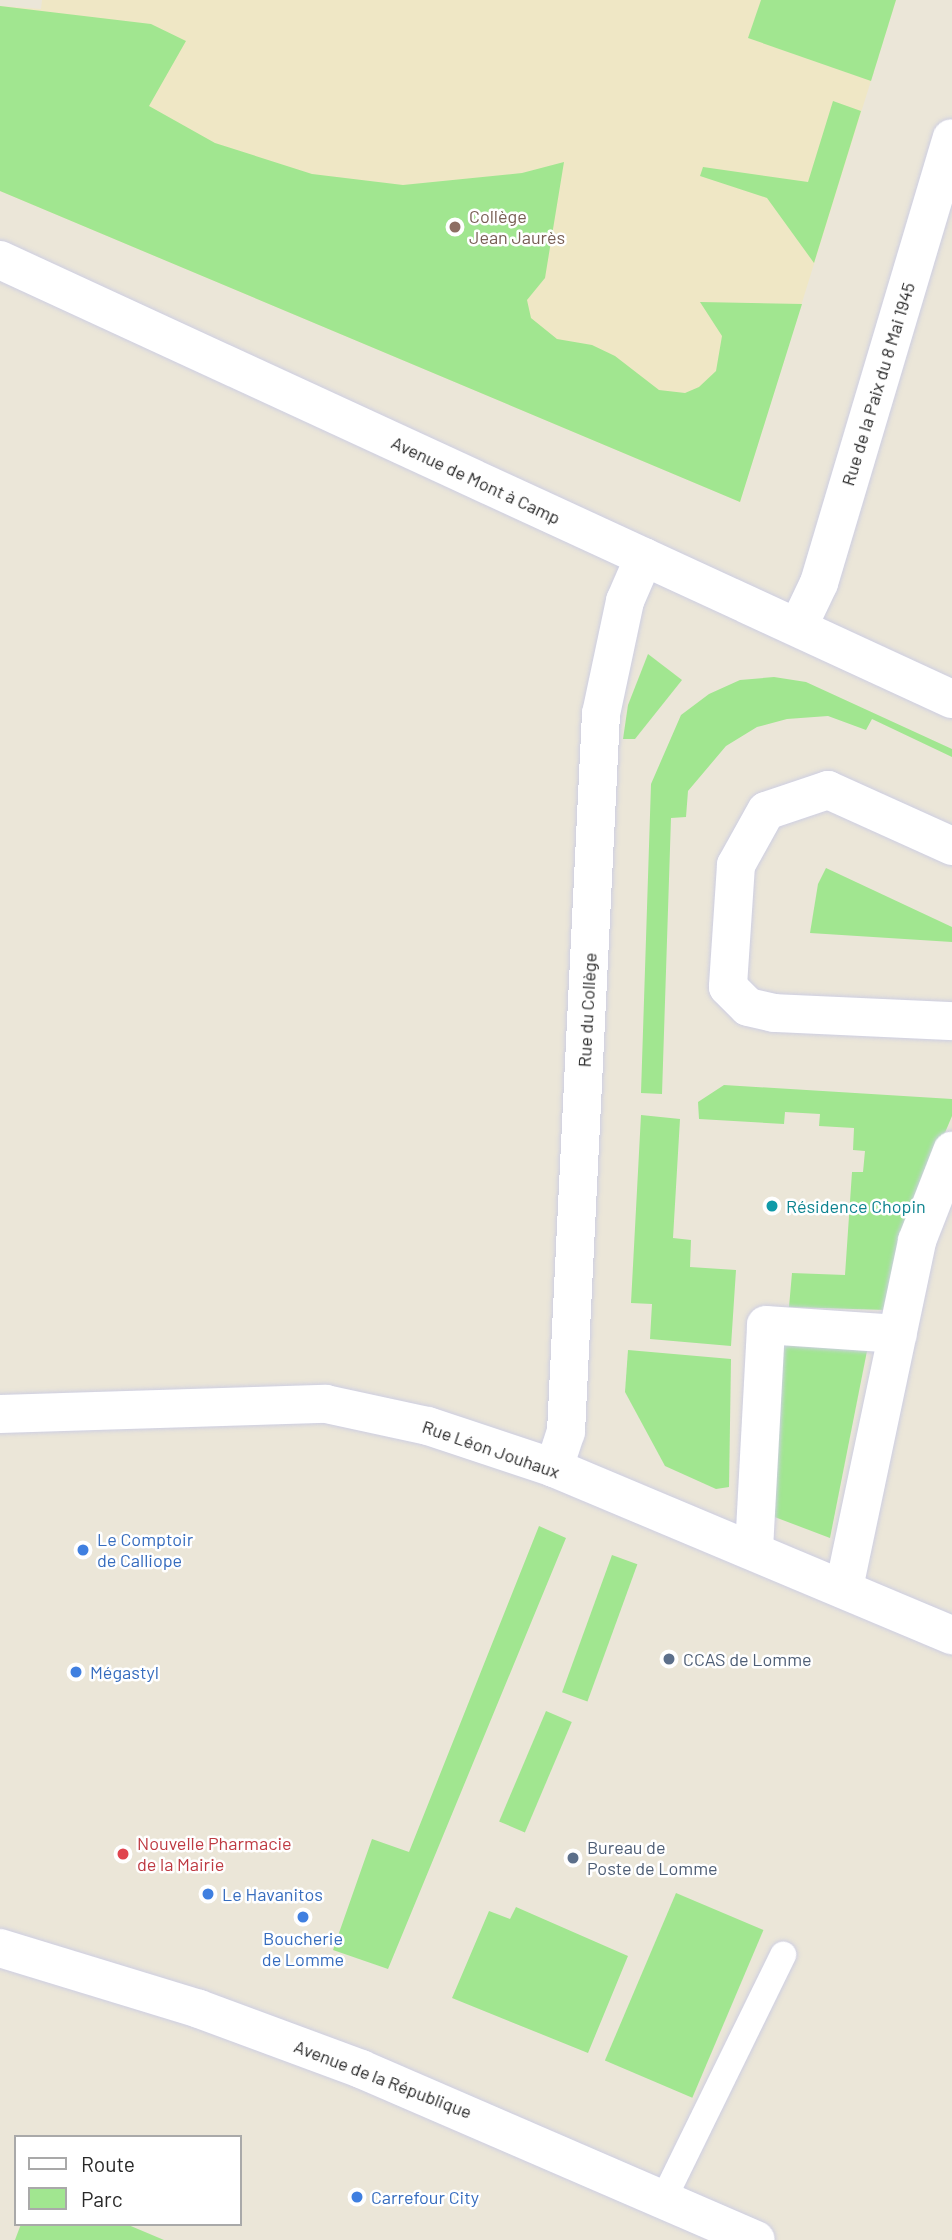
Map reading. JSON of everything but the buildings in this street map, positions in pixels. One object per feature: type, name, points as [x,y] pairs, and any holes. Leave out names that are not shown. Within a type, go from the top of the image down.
[{"type":"street","name":"Rue de la Paix du 8 Mai 1945","points":[[798,626],[819,583],[952,138]]},
{"type":"street","name":"Avenue de Mont à Camp","points":[[0,260],[952,699]]},
{"type":"street","name":"Rue du Collège","points":[[554,1468],[566,1432],[601,714],[625,601],[644,557]]},
{"type":"street","points":[[952,846],[828,790],[766,811],[736,864],[728,987],[748,1007],[774,1013],[952,1021]]},
{"type":"street","points":[[844,1588],[917,1241],[952,1151]]},
{"type":"street","points":[[754,1549],[766,1325],[898,1334]]},
{"type":"street","name":"Rue Léon Jouhaux","points":[[0,1414],[326,1404],[428,1426],[554,1468],[754,1549],[952,1635]]},
{"type":"street","name":"Avenue de la République","points":[[0,1948],[243,2025],[451,2105],[756,2240]]},
{"type":"lane","points":[[664,2198],[783,1955]]},
{"type":"shaded area","name":"Collège Jean Jaurès","points":[[42,0],[896,0],[740,502],[0,191],[0,6],[41,9]]},
{"type":"green space","points":[[761,0],[896,0],[871,81],[748,38]]},
{"type":"green space","points":[[0,6],[151,24],[186,41],[149,106],[215,143],[312,174],[403,185],[522,173],[564,162],[545,278],[527,300],[531,318],[557,339],[592,345],[615,356],[659,390],[685,393],[699,387],[716,371],[722,336],[700,302],[802,304],[740,502],[0,191]]},
{"type":"green space","points":[[833,101],[861,111],[814,263],[767,198],[700,176],[703,167],[808,182]]},
{"type":"green space","points":[[648,654],[682,680],[635,739],[623,739],[628,705]]},
{"type":"green space","points":[[774,677],[806,682],[952,749],[952,757],[872,719],[866,730],[828,716],[787,719],[757,727],[726,746],[688,791],[686,817],[671,818],[662,1094],[641,1093],[651,784],[681,715],[709,694],[740,680]]},
{"type":"green space","points":[[826,868],[952,927],[952,942],[810,933],[818,884]]},
{"type":"green space","points":[[724,1085],[952,1099],[952,1116],[900,1240],[885,1310],[789,1307],[792,1273],[845,1275],[852,1172],[863,1172],[865,1151],[853,1150],[854,1128],[819,1126],[820,1114],[785,1112],[784,1124],[699,1119],[698,1102]]},
{"type":"green space","points":[[641,1115],[680,1119],[673,1238],[691,1240],[690,1267],[736,1270],[731,1346],[650,1339],[652,1304],[631,1303]]},
{"type":"green space","points":[[780,1343],[867,1351],[830,1538],[772,1516]]},
{"type":"green space","points":[[628,1350],[731,1359],[729,1487],[716,1489],[665,1466],[625,1392]]},
{"type":"green space","points":[[539,1526],[566,1538],[388,1969],[333,1950],[372,1839],[409,1852]]},
{"type":"green space","points":[[612,1555],[637,1564],[587,1701],[562,1692]]},
{"type":"green space","points":[[546,1711],[572,1722],[525,1832],[499,1821]]},
{"type":"green space","points":[[676,1893],[763,1930],[692,2098],[605,2061]]},
{"type":"green space","points":[[516,1907],[628,1956],[588,2053],[452,1998],[489,1911],[510,1919]]},
{"type":"green space","points":[[20,2226],[131,2226],[164,2240],[15,2240]]},
{"type":"place","name":"Collège Jean Jaurès","points":[[455,227]]},
{"type":"place","name":"Résidence Chopin","points":[[772,1206]]},
{"type":"place","name":"Le Comptoir de Calliope","points":[[83,1550]]},
{"type":"place","name":"CCAS de Lomme","points":[[669,1659]]},
{"type":"place","name":"Mégastyl","points":[[76,1672]]},
{"type":"place","name":"Nouvelle Pharmacie de la Mairie","points":[[123,1854]]},
{"type":"place","name":"Bureau de Poste de Lomme","points":[[573,1858]]},
{"type":"place","name":"Le Havanitos","points":[[208,1894]]},
{"type":"place","name":"Boucherie de Lomme","points":[[303,1917]]},
{"type":"place","name":"Carrefour City","points":[[357,2197]]}]
